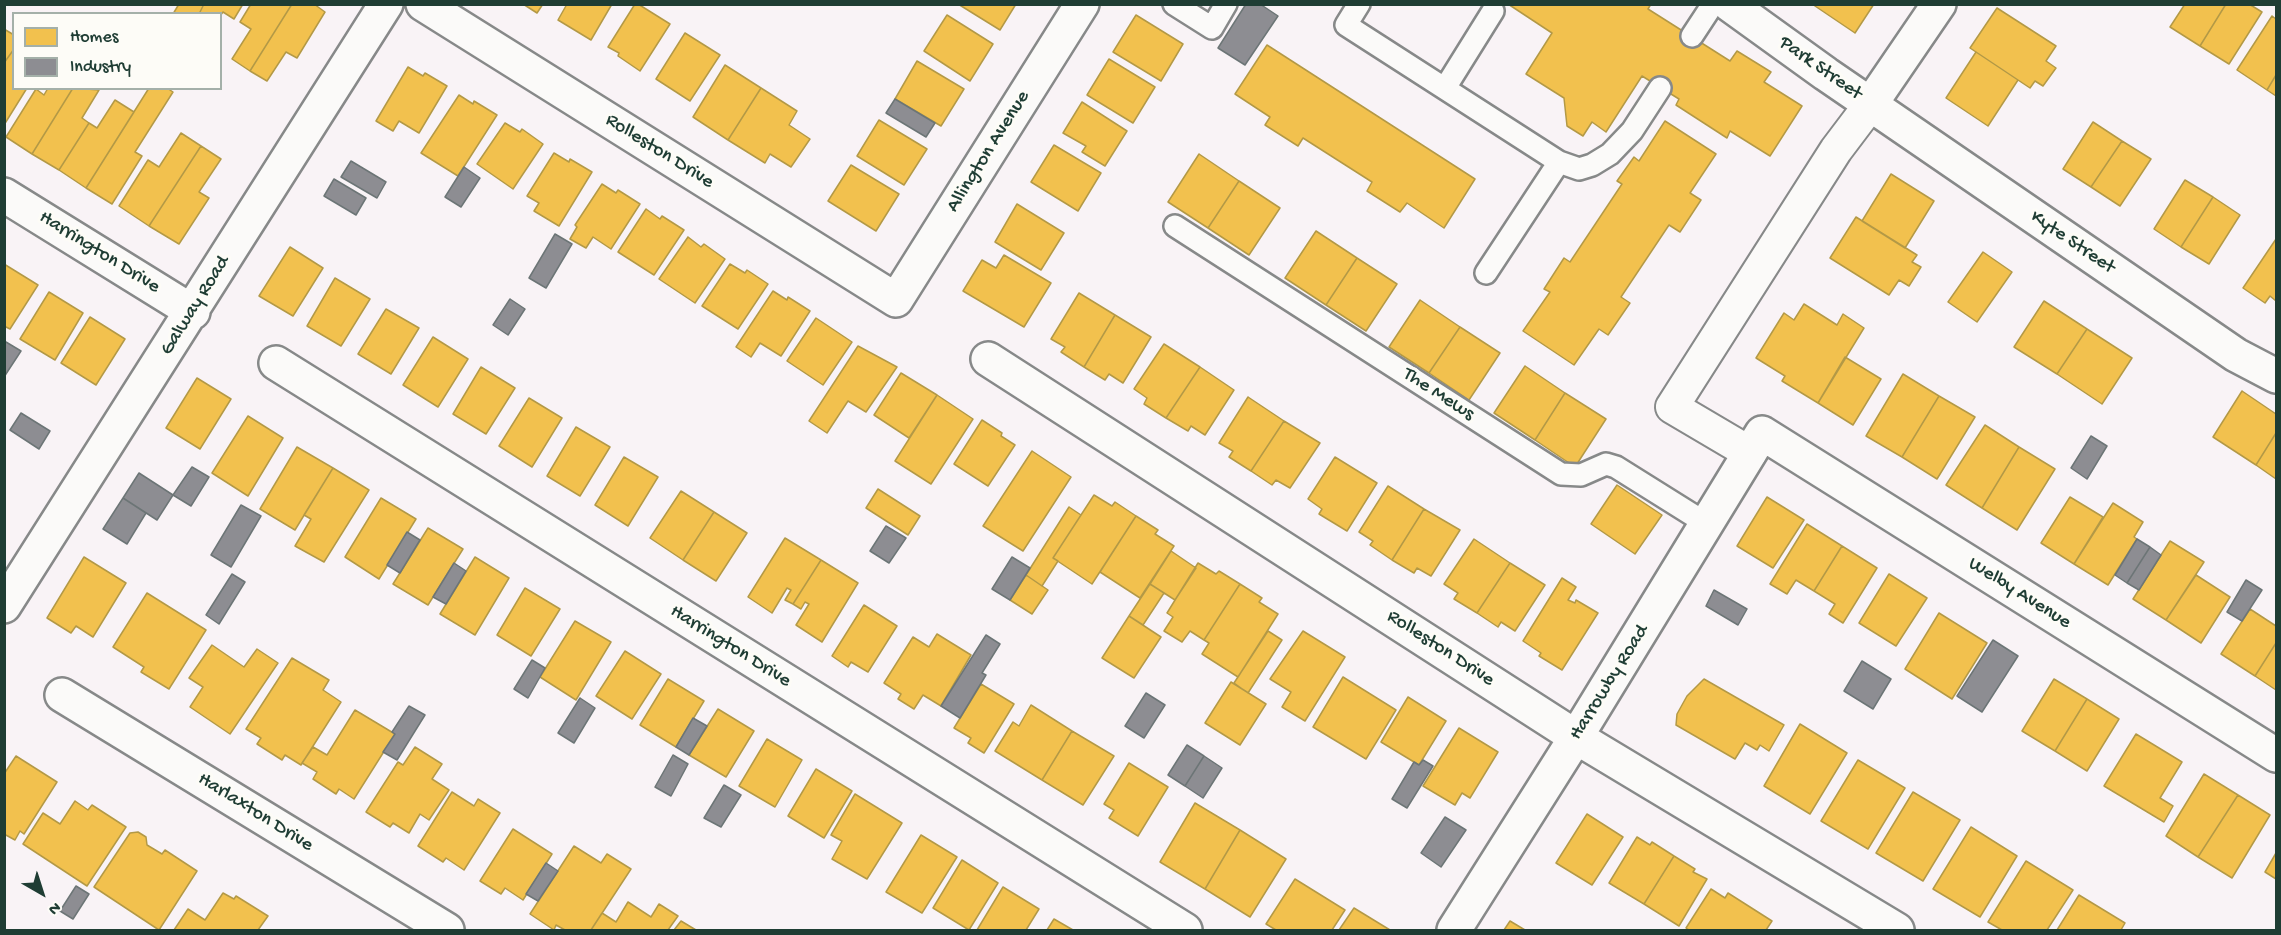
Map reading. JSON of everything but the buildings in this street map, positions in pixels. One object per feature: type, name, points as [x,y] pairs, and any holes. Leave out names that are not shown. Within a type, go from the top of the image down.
[{"type":"street","name":"Galway Road","points":[[4,606],[193,312],[386,4]]},
{"type":"street","name":"Rolleston Drive","points":[[423,4],[896,300]]},
{"type":"street","name":"Allington Avenue","points":[[896,300],[1082,4]]},
{"type":"street","name":"Park Street","points":[[1729,4],[1870,105],[1939,4]]},
{"type":"street","name":"Kyte Street","points":[[1870,105],[2236,356],[2277,376]]},
{"type":"street","points":[[1756,443],[1672,406],[1836,150],[1870,105]]},
{"type":"street","name":"Harrington Drive","points":[[4,195],[193,312]]},
{"type":"street","name":"Rolleston Drive","points":[[988,359],[1576,737],[1897,930]]},
{"type":"street","name":"Harrington Drive","points":[[276,363],[1185,930]]},
{"type":"street","name":"Harrowby Road","points":[[1454,930],[1576,737],[1756,443]]},
{"type":"street","name":"Welby Avenue","points":[[1756,443],[2277,755]]},
{"type":"street","name":"Harlaxton Drive","points":[[63,695],[447,930]]},
{"type":"lane","points":[[1174,4],[1212,28],[1226,4]]},
{"type":"lane","points":[[1359,4],[1346,24],[1559,162],[1580,169],[1610,154],[1632,131],[1660,88]]},
{"type":"lane","points":[[1692,36],[1713,4]]},
{"type":"lane","points":[[1445,88],[1493,11]]},
{"type":"lane","points":[[1486,273],[1559,162]]},
{"type":"lane","name":"The Mews","points":[[1175,226],[1561,474],[1581,475],[1606,464],[1616,467],[1707,524]]}]
